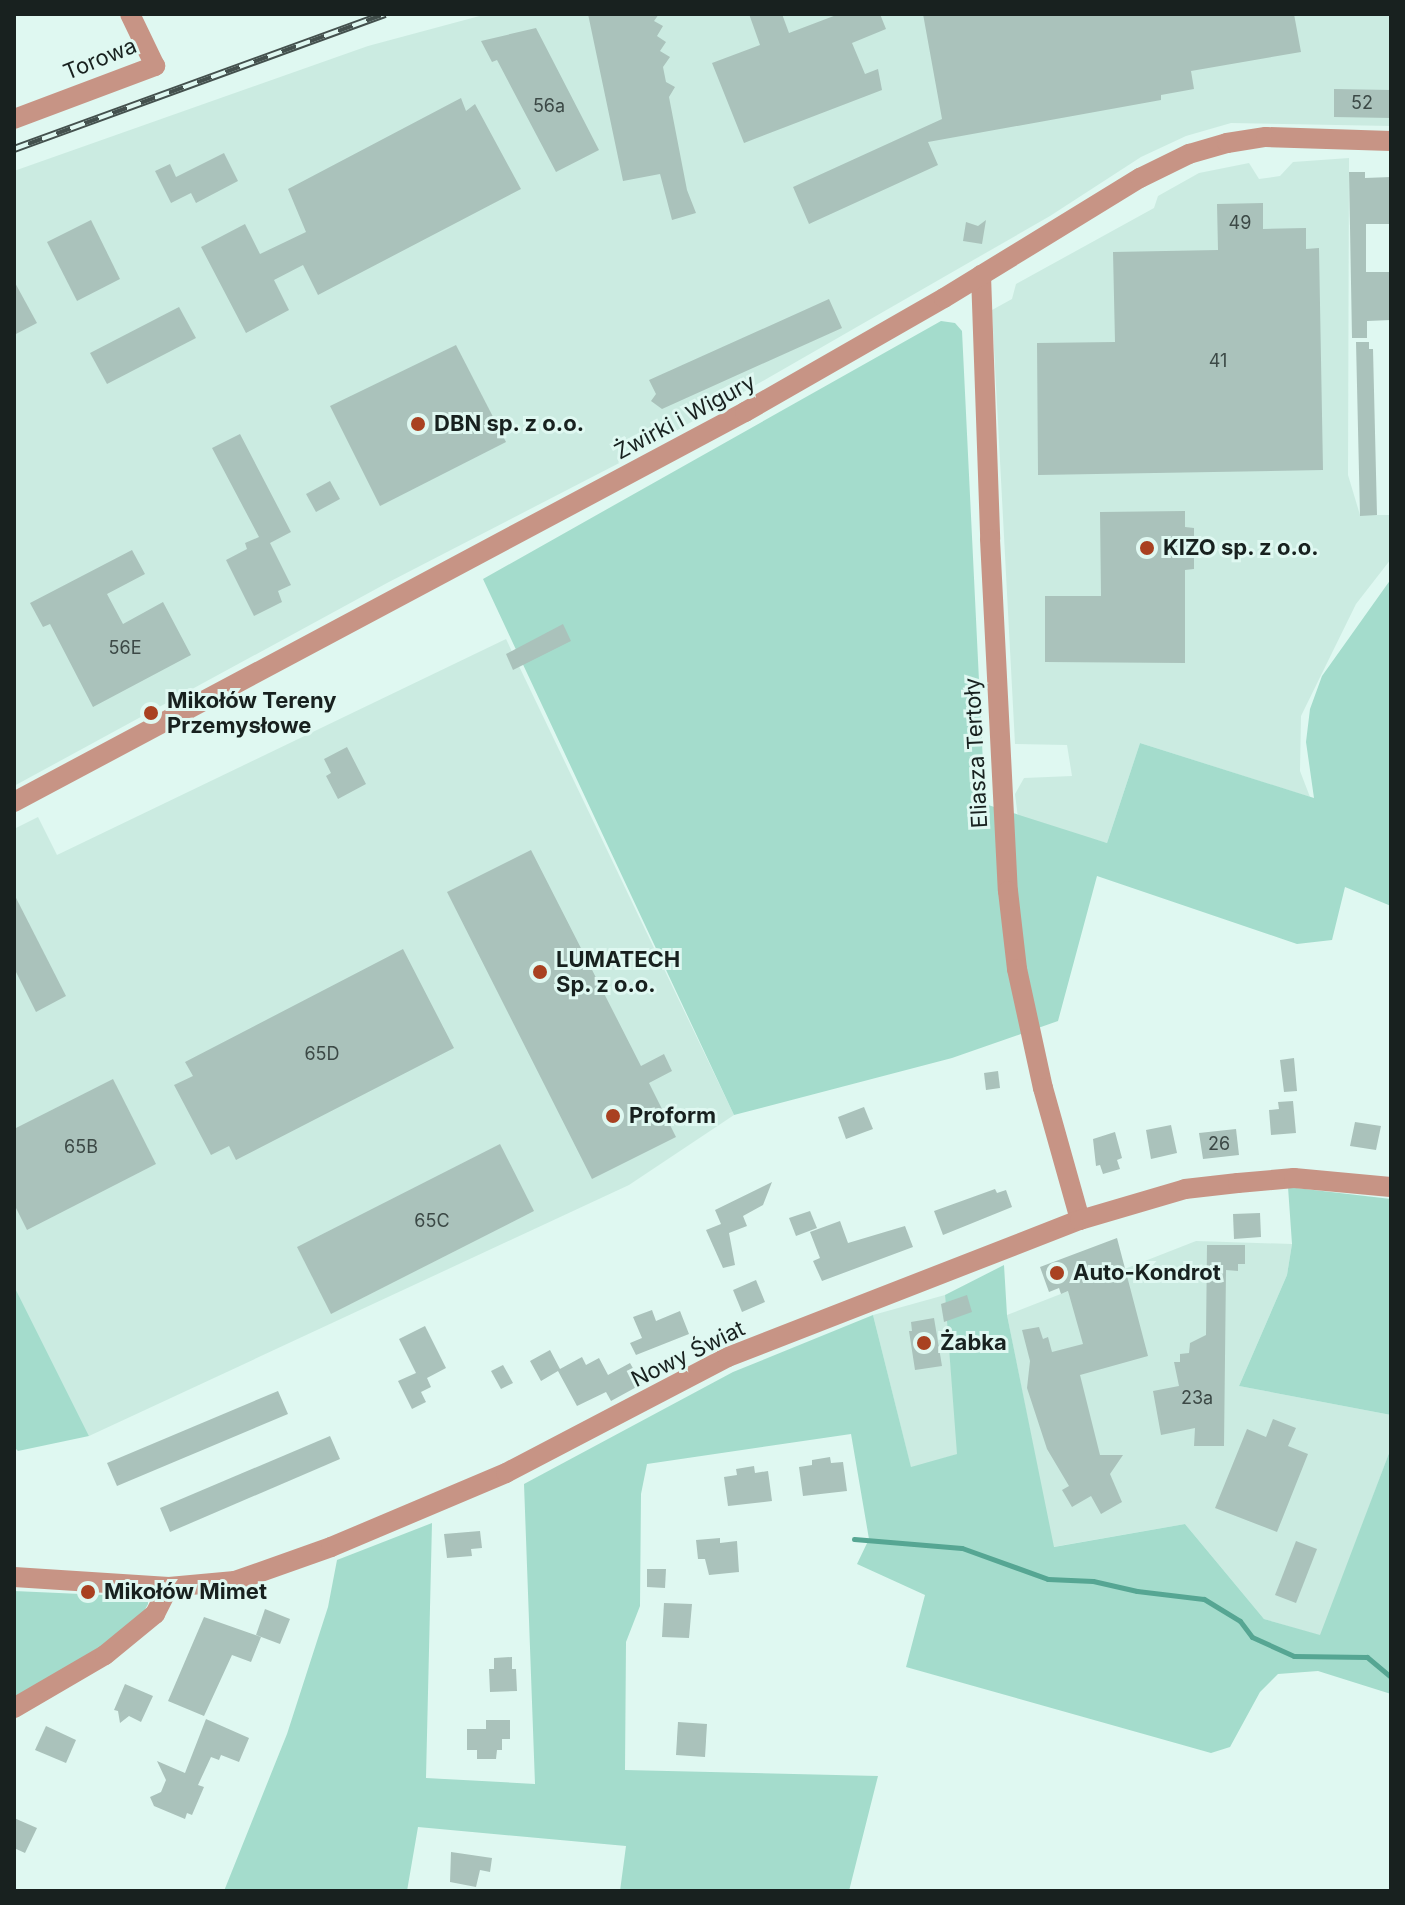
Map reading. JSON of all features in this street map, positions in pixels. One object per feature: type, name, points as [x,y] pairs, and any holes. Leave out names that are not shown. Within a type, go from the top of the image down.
[{"type":"street","name":"Torowa","points":[[14,119],[155,66],[130,14]]},
{"type":"street","name":"Żwirki i Wigury","points":[[14,802],[745,412],[981,275],[1140,178],[1189,154],[1227,143],[1266,137],[1391,141]]},
{"type":"street","name":"Eliasza Tertoły","points":[[981,275],[990,539],[1008,891],[1020,984],[1043,1088],[1080,1220]]},
{"type":"street","name":"Nowy Świat","points":[[14,1577],[169,1587],[235,1581],[331,1547],[506,1473],[728,1357],[1080,1220],[1185,1189],[1238,1183],[1294,1178],[1391,1187]]},
{"type":"street","points":[[14,1708],[105,1655],[155,1614],[169,1587]]},
{"type":"shaded area","points":[[487,14],[1391,14],[1391,126],[1231,123],[1186,136],[1141,157],[1050,216],[627,459],[387,583],[14,786],[14,171],[368,46]]},
{"type":"shaded area","points":[[1349,158],[1348,475],[1360,515],[1391,515],[1391,559],[1356,604],[1301,716],[1300,771],[1310,797],[1140,743],[1107,843],[1018,818],[1015,794],[1024,778],[1072,776],[1067,745],[1015,744],[992,310],[1012,299],[1016,284],[1154,208],[1158,196],[1199,173],[1249,163],[1259,179],[1280,176],[1293,162]]},
{"type":"shaded area","points":[[506,639],[734,1115],[629,1185],[89,1436],[14,1286],[14,829],[38,817],[57,855]]},
{"type":"shaded area","points":[[1196,1241],[1292,1244],[1287,1275],[1239,1386],[1391,1415],[1391,1448],[1321,1636],[1264,1619],[1185,1524],[1053,1547],[1007,1315]]},
{"type":"shaded area","points":[[945,1295],[958,1454],[911,1468],[873,1315]]},
{"type":"green space","points":[[941,321],[955,323],[962,331],[985,804],[1107,843],[1140,743],[1314,798],[1306,742],[1310,709],[1322,676],[1391,579],[1391,906],[1345,887],[1332,940],[1297,944],[1097,876],[1058,1021],[952,1058],[734,1115],[483,579]]},
{"type":"green space","points":[[1288,1187],[1391,1199],[1391,1415],[1239,1386],[1287,1275],[1292,1244]]},
{"type":"green space","points":[[1004,1265],[1007,1315],[1054,1547],[1185,1524],[1264,1619],[1320,1635],[1391,1448],[1391,1694],[1318,1671],[1278,1674],[1260,1692],[1230,1747],[1211,1753],[906,1667],[925,1595],[857,1564],[869,1539],[851,1434],[647,1464],[641,1494],[640,1606],[626,1642],[625,1770],[878,1776],[849,1891],[620,1891],[626,1846],[418,1827],[407,1891],[224,1891],[287,1734],[328,1607],[337,1560],[432,1523],[426,1778],[535,1784],[524,1484],[733,1372],[873,1315],[911,1467],[957,1454],[945,1295]]},
{"type":"green space","points":[[14,1286],[89,1436],[18,1451],[14,1447]]},
{"type":"green space","points":[[14,1591],[148,1597],[148,1604],[142,1615],[103,1653],[14,1702]]},
{"type":"building","points":[[588,14],[659,14],[654,21],[663,26],[657,36],[666,42],[660,51],[670,57],[663,67],[666,82],[675,87],[669,97],[687,190],[696,213],[672,220],[660,174],[623,181]]},
{"type":"building","points":[[749,14],[782,14],[789,33],[839,14],[880,14],[886,29],[852,43],[865,74],[878,69],[882,90],[744,143],[712,63],[760,45]]},
{"type":"building","points":[[923,14],[1294,14],[1301,52],[1191,71],[1194,89],[1161,95],[1161,100],[928,142],[938,165],[809,224],[793,187],[942,119]]},
{"type":"building","points":[[536,28],[599,150],[556,172],[497,60],[492,62],[481,41]]},
{"type":"building","points":[[1334,89],[1391,90],[1391,118],[1334,117]]},
{"type":"building","points":[[461,98],[466,111],[475,104],[521,189],[318,295],[303,265],[274,280],[289,310],[246,333],[201,247],[245,224],[260,254],[306,232],[288,189]]},
{"type":"building","points":[[224,153],[238,181],[196,203],[191,193],[171,203],[155,171],[170,164],[176,177]]},
{"type":"building","points":[[1349,172],[1365,172],[1365,178],[1391,177],[1391,224],[1366,224],[1366,272],[1391,272],[1391,320],[1367,321],[1367,338],[1352,338]]},
{"type":"building","points":[[1263,203],[1263,229],[1306,228],[1306,249],[1319,248],[1323,470],[1038,475],[1037,343],[1115,342],[1113,252],[1218,250],[1217,204]]},
{"type":"building","points":[[91,220],[120,279],[77,301],[47,242]]},
{"type":"building","points":[[986,220],[982,244],[963,241],[966,222],[978,226]]},
{"type":"building","points":[[14,281],[37,323],[14,335]]},
{"type":"building","points":[[829,299],[842,328],[662,409],[651,401],[656,394],[649,380]]},
{"type":"building","points":[[179,307],[196,338],[107,384],[90,353]]},
{"type":"building","points":[[1356,342],[1369,342],[1369,349],[1373,349],[1377,515],[1360,516]]},
{"type":"building","name":"DBN sp. z o.o.","points":[[456,345],[506,442],[380,506],[330,406]]},
{"type":"building","points":[[240,434],[291,532],[270,543],[291,585],[278,591],[282,602],[254,616],[226,560],[247,549],[245,543],[259,537],[212,448]]},
{"type":"building","points":[[330,481],[340,499],[316,512],[306,494]]},
{"type":"building","points":[[1185,511],[1185,527],[1194,528],[1194,569],[1185,570],[1185,663],[1045,662],[1045,596],[1101,596],[1100,512]]},
{"type":"building","points":[[132,550],[145,574],[107,594],[123,624],[163,602],[191,655],[93,707],[50,624],[43,627],[30,603]]},
{"type":"building","points":[[563,624],[571,641],[513,670],[506,654]]},
{"type":"building","points":[[347,747],[366,784],[338,799],[326,776],[331,773],[324,759]]},
{"type":"building","name":"LUMATECH Sp. z o.o.","points":[[531,850],[641,1066],[664,1054],[672,1071],[649,1083],[676,1137],[592,1179],[447,892]]},
{"type":"building","points":[[14,894],[66,996],[36,1012],[14,968]]},
{"type":"building","points":[[403,949],[454,1048],[236,1160],[229,1146],[211,1155],[174,1085],[193,1076],[185,1062]]},
{"type":"building","points":[[1294,1058],[1297,1091],[1284,1092],[1280,1060]]},
{"type":"building","points":[[998,1071],[1000,1088],[986,1090],[984,1073]]},
{"type":"building","points":[[113,1079],[156,1164],[27,1230],[14,1204],[14,1129]]},
{"type":"building","points":[[1293,1101],[1296,1133],[1271,1135],[1269,1110],[1279,1109],[1278,1102]]},
{"type":"building","points":[[864,1107],[873,1129],[846,1139],[838,1117]]},
{"type":"building","points":[[1355,1122],[1381,1126],[1376,1150],[1350,1146]]},
{"type":"building","points":[[1171,1125],[1177,1153],[1151,1159],[1146,1130]]},
{"type":"building","points":[[1236,1129],[1239,1155],[1203,1159],[1199,1133]]},
{"type":"building","points":[[1115,1132],[1122,1158],[1117,1160],[1120,1169],[1103,1174],[1100,1165],[1096,1166],[1093,1139]]},
{"type":"building","points":[[500,1144],[534,1211],[331,1314],[297,1247]]},
{"type":"building","points":[[772,1182],[763,1205],[743,1216],[747,1226],[729,1233],[735,1265],[723,1268],[706,1230],[721,1224],[715,1210]]},
{"type":"building","points":[[995,1189],[997,1193],[1006,1190],[1012,1207],[943,1235],[934,1211]]},
{"type":"building","points":[[810,1211],[817,1228],[796,1236],[789,1218]]},
{"type":"building","points":[[1260,1213],[1261,1237],[1234,1239],[1233,1214]]},
{"type":"building","points":[[840,1221],[848,1243],[905,1226],[913,1247],[822,1281],[813,1261],[820,1258],[810,1232]]},
{"type":"building","points":[[1117,1238],[1148,1356],[1080,1375],[1100,1455],[1123,1455],[1110,1474],[1122,1502],[1101,1514],[1091,1496],[1072,1507],[1062,1490],[1069,1486],[1047,1449],[1027,1388],[1030,1361],[1022,1330],[1039,1327],[1043,1339],[1048,1337],[1052,1352],[1083,1344],[1068,1291],[1061,1294],[1059,1288],[1049,1292],[1040,1267]]},
{"type":"building","points":[[1207,1245],[1245,1245],[1245,1264],[1238,1264],[1238,1271],[1226,1270],[1224,1446],[1194,1446],[1195,1428],[1161,1435],[1153,1391],[1179,1386],[1174,1362],[1180,1362],[1180,1354],[1189,1353],[1190,1343],[1206,1335]]},
{"type":"building","points":[[756,1280],[765,1302],[742,1312],[733,1290]]},
{"type":"building","points":[[967,1295],[972,1312],[944,1322],[941,1304]]},
{"type":"building","points":[[652,1310],[656,1321],[680,1311],[689,1334],[636,1355],[630,1343],[642,1338],[633,1317]]},
{"type":"building","points":[[934,1318],[942,1366],[915,1370],[909,1331],[912,1331],[911,1322]]},
{"type":"building","points":[[425,1326],[446,1368],[427,1378],[431,1387],[421,1392],[426,1402],[412,1409],[398,1381],[416,1373],[399,1339]]},
{"type":"building","points":[[550,1350],[560,1369],[582,1357],[586,1365],[599,1358],[608,1375],[630,1363],[642,1384],[611,1401],[606,1392],[577,1406],[558,1371],[541,1381],[530,1361]]},
{"type":"building","points":[[503,1365],[513,1383],[501,1389],[491,1371]]},
{"type":"building","points":[[278,1391],[288,1414],[117,1486],[107,1463]]},
{"type":"building","points":[[1273,1419],[1296,1428],[1288,1446],[1308,1454],[1277,1532],[1215,1508],[1247,1429],[1266,1437]]},
{"type":"building","points":[[330,1436],[340,1459],[170,1532],[160,1508]]},
{"type":"building","points":[[830,1457],[831,1463],[843,1462],[847,1491],[803,1496],[799,1467],[812,1465],[812,1460]]},
{"type":"building","points":[[754,1466],[755,1473],[768,1471],[772,1501],[728,1506],[724,1477],[737,1475],[736,1469]]},
{"type":"building","points":[[480,1531],[482,1548],[471,1549],[472,1556],[447,1558],[444,1534]]},
{"type":"building","points":[[720,1538],[720,1543],[737,1541],[739,1572],[709,1575],[705,1559],[698,1559],[696,1540]]},
{"type":"building","points":[[1296,1541],[1317,1549],[1296,1603],[1275,1595]]},
{"type":"building","points":[[647,1569],[666,1569],[665,1588],[647,1587]]},
{"type":"building","points":[[664,1603],[692,1604],[689,1638],[662,1637]]},
{"type":"building","points":[[265,1609],[290,1619],[280,1644],[256,1635]]},
{"type":"building","points":[[204,1617],[261,1637],[251,1662],[232,1655],[204,1716],[168,1701]]},
{"type":"building","points":[[512,1657],[517,1691],[490,1692],[489,1669],[494,1669],[494,1658]]},
{"type":"building","points":[[125,1684],[153,1696],[141,1722],[129,1716],[120,1723],[118,1711],[114,1710]]},
{"type":"building","points":[[206,1719],[249,1738],[239,1762],[221,1755],[219,1760],[211,1757],[198,1785],[204,1787],[192,1815],[187,1813],[185,1819],[154,1806],[150,1797],[161,1792],[166,1780],[157,1761],[185,1773]]},
{"type":"building","points":[[486,1720],[510,1720],[510,1739],[502,1739],[502,1750],[497,1750],[496,1759],[477,1759],[477,1750],[467,1750],[467,1729],[486,1729]]},
{"type":"building","points":[[678,1722],[707,1724],[705,1757],[676,1755]]},
{"type":"building","points":[[46,1726],[76,1740],[66,1763],[35,1750]]},
{"type":"building","points":[[14,1818],[37,1828],[25,1853],[14,1848]]},
{"type":"building","points":[[451,1852],[492,1858],[490,1872],[480,1870],[476,1887],[450,1882]]},
{"type":"waterway","points":[[854,1539],[962,1548],[1048,1579],[1093,1581],[1137,1591],[1204,1599],[1240,1621],[1252,1637],[1294,1656],[1367,1657],[1391,1677]]},
{"type":"railway","points":[[14,149],[385,14]]},
{"type":"place","name":"DBN sp. z o.o.","points":[[418,424]]},
{"type":"place","name":"KIZO sp. z o.o.","points":[[1147,548]]},
{"type":"place","name":"Mikołów Tereny Przemysłowe","points":[[151,713]]},
{"type":"place","name":"LUMATECH Sp. z o.o.","points":[[540,972]]},
{"type":"place","name":"Proform","points":[[613,1116]]},
{"type":"place","name":"Auto-Kondrot","points":[[1057,1273]]},
{"type":"place","name":"Żabka","points":[[924,1343]]},
{"type":"place","name":"Mikołów Mimet","points":[[88,1592]]}]
